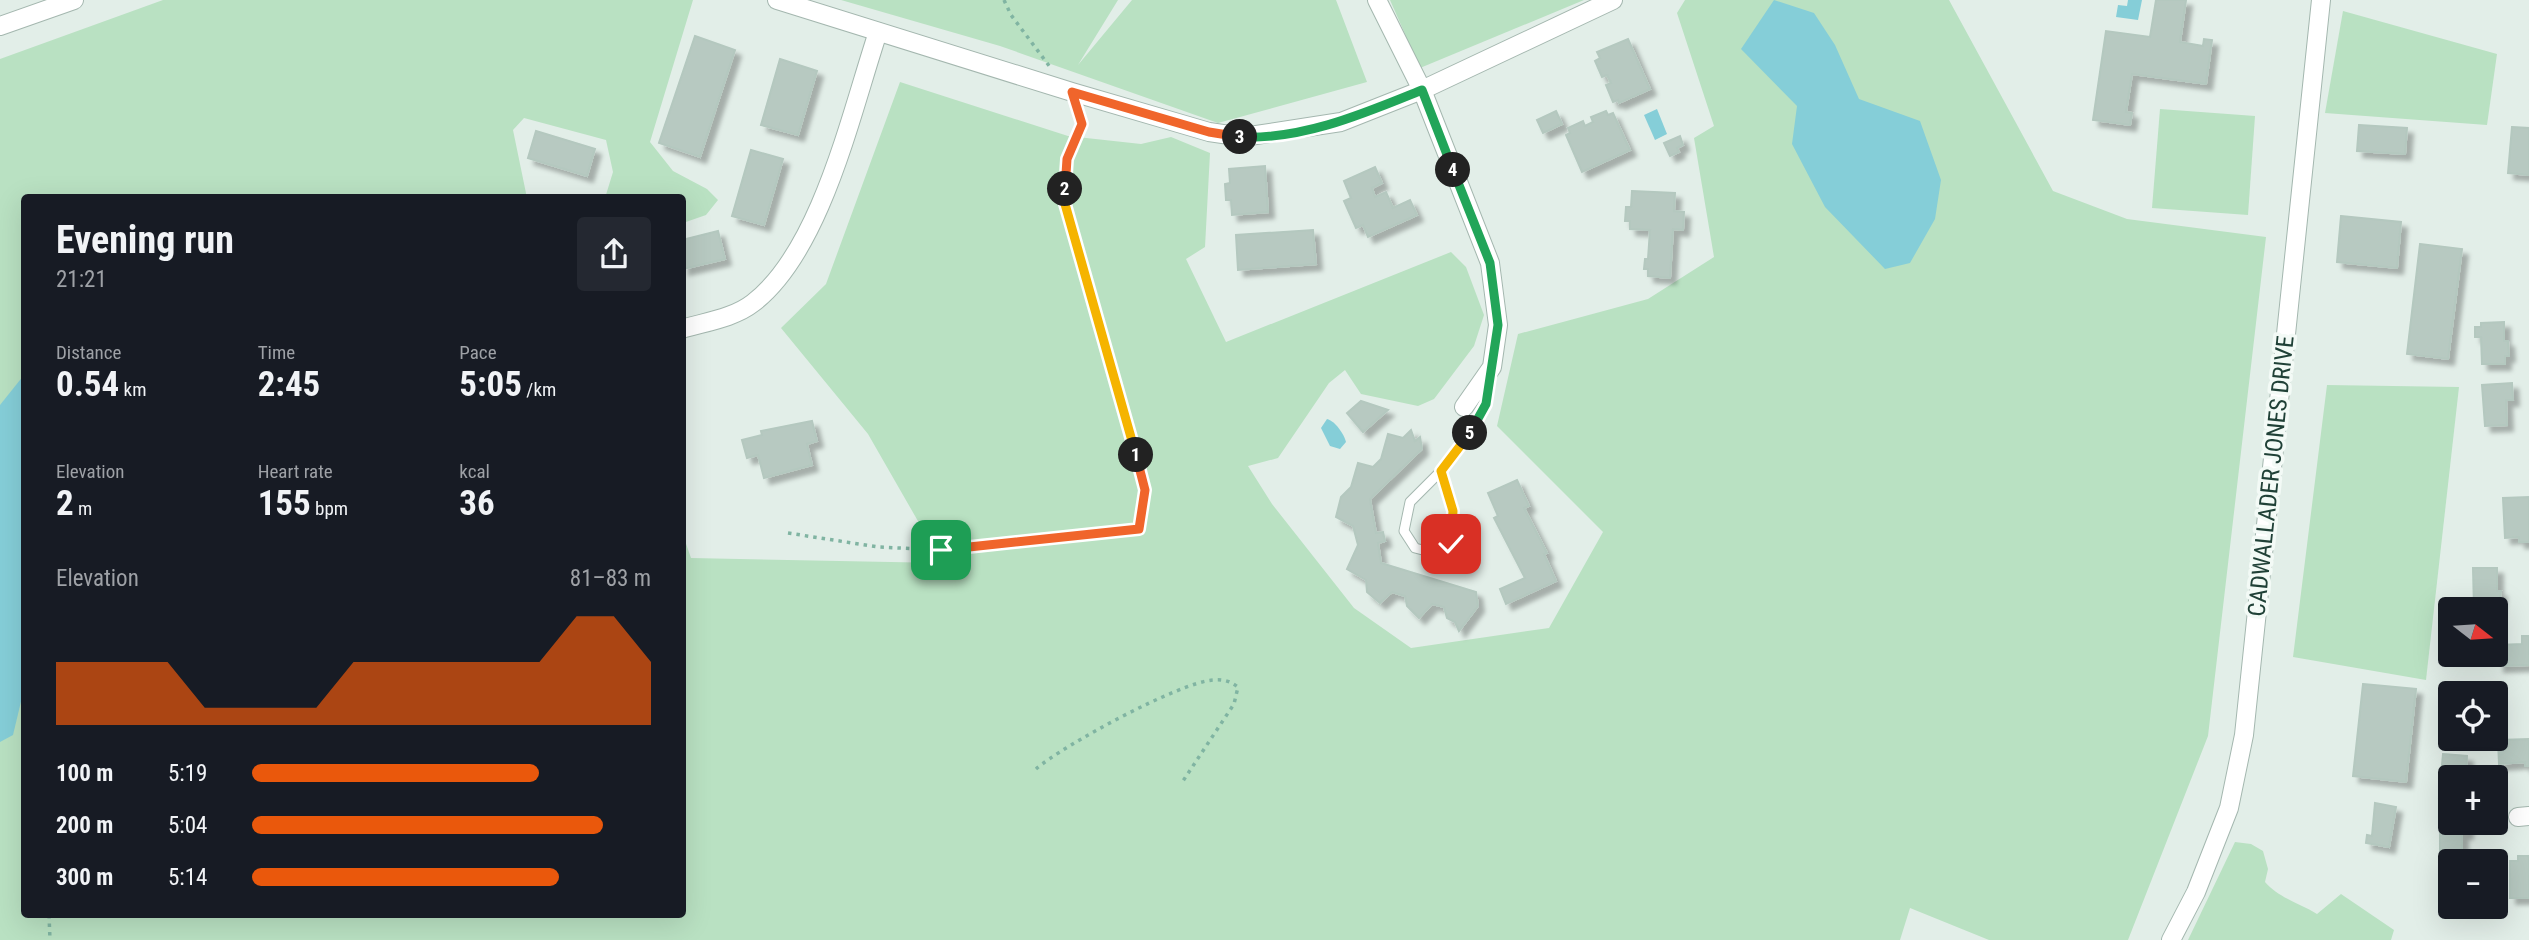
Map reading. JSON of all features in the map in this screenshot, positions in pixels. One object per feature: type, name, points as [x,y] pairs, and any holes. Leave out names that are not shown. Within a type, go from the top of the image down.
[{"type":"street","points":[[0,26],[74,0]]},
{"type":"street","points":[[777,0],[1072,92],[1209,132],[1243,137],[1341,122],[1422,90],[1613,0]]},
{"type":"street","points":[[1377,0],[1422,90],[1490,263],[1498,325],[1492,367],[1464,407]]},
{"type":"street","name":"CADWALLADER JONES DRIVE","points":[[2171,940],[2196,892],[2229,808],[2245,735],[2321,0]]},
{"type":"street","points":[[686,328],[729,315],[752,304],[783,275],[817,217],[878,32]]},
{"type":"lane","points":[[1441,471],[1453,511],[1451,544],[1438,554],[1415,548],[1404,531],[1410,502],[1441,471],[1472,429],[1486,404],[1492,367]]},
{"type":"path","points":[[788,533],[878,547],[932,550],[1139,529],[1145,490],[1065,204],[1067,159],[1082,124],[1072,92],[1036,50],[1004,0]]},
{"type":"path","points":[[1036,769],[1061,751],[1155,702],[1211,680],[1231,682],[1238,687],[1234,704],[1183,781]]},
{"type":"path","points":[[49,918],[50,940]]},
{"type":"green space","points":[[163,0],[693,0],[650,142],[673,171],[707,189],[718,200],[706,215],[686,222],[686,194],[606,194],[613,172],[606,140],[524,118],[513,130],[526,194],[21,194],[21,918],[686,918],[686,544],[691,558],[942,563],[868,434],[781,328],[826,284],[900,82],[1068,136],[1141,144],[1171,137],[1210,153],[1205,247],[1186,259],[1226,342],[1451,252],[1466,267],[1484,315],[1474,346],[1434,399],[1418,406],[1361,394],[1345,370],[1329,383],[1278,458],[1248,466],[1272,504],[1354,608],[1411,648],[1549,628],[1603,532],[1497,426],[1518,334],[1648,299],[1714,257],[1694,138],[1714,126],[1677,13],[1685,0],[1949,0],[2053,191],[2127,219],[2266,237],[2208,736],[2128,940],[1989,940],[1910,908],[1900,940],[0,940],[0,59]]},
{"type":"green space","points":[[841,0],[1118,0],[1078,65],[1132,0],[1336,0],[1367,82],[1218,123],[1000,46]]},
{"type":"green space","points":[[1390,0],[1584,0],[1420,68]]},
{"type":"green space","points":[[2343,11],[2497,54],[2487,125],[2325,113]]},
{"type":"green space","points":[[2160,109],[2255,116],[2248,215],[2152,208]]},
{"type":"green space","points":[[2327,385],[2459,387],[2426,680],[2293,657]]},
{"type":"green space","points":[[2235,842],[2251,844],[2263,851],[2268,869],[2265,882],[2283,896],[2317,914],[2341,894],[2394,930],[2391,940],[2188,940]]},
{"type":"water","points":[[1774,0],[1814,13],[1835,45],[1859,99],[1920,121],[1941,180],[1935,219],[1910,263],[1885,269],[1825,207],[1792,144],[1797,106],[1741,49]]},
{"type":"water","points":[[2128,0],[2142,0],[2138,20],[2116,17],[2118,5],[2127,6]]},
{"type":"water","points":[[1657,109],[1667,134],[1655,140],[1644,115]]},
{"type":"water","points":[[21,379],[21,702],[13,735],[0,742],[0,405]]},
{"type":"water","points":[[1327,419],[1336,425],[1345,439],[1346,442],[1340,449],[1330,446],[1321,428]]},
{"type":"building","points":[[2156,0],[2186,0],[2180,42],[2203,46],[2204,39],[2212,40],[2206,84],[2132,74],[2126,112],[2132,113],[2130,125],[2093,120],[2106,31],[2150,37]]},
{"type":"building","points":[[695,36],[735,50],[700,157],[659,143]]},
{"type":"building","points":[[1628,39],[1650,89],[1619,103],[1618,100],[1613,102],[1606,85],[1611,83],[1607,75],[1602,77],[1595,61],[1600,58],[1597,52]]},
{"type":"building","points":[[780,59],[817,71],[798,135],[761,125]]},
{"type":"building","points":[[1556,111],[1562,124],[1543,133],[1537,120]]},
{"type":"building","points":[[1606,111],[1608,115],[1613,113],[1630,150],[1582,172],[1566,135],[1570,133],[1568,128],[1583,121],[1585,126],[1593,122],[1591,117]]},
{"type":"building","points":[[2359,125],[2407,128],[2405,154],[2357,151]]},
{"type":"building","points":[[2512,127],[2529,128],[2529,175],[2508,173]]},
{"type":"building","points":[[536,131],[595,149],[587,176],[528,158]]},
{"type":"building","points":[[1680,136],[1683,145],[1677,148],[1679,152],[1670,156],[1664,143]]},
{"type":"building","points":[[751,150],[783,159],[764,225],[732,216]]},
{"type":"building","points":[[1265,166],[1268,212],[1232,215],[1231,200],[1226,200],[1225,184],[1230,183],[1229,169]]},
{"type":"building","points":[[1375,167],[1382,183],[1372,188],[1375,197],[1386,192],[1393,208],[1410,200],[1417,215],[1368,237],[1363,225],[1356,228],[1344,201],[1351,198],[1344,181]]},
{"type":"building","points":[[1632,191],[1675,193],[1674,211],[1684,212],[1683,230],[1673,229],[1670,278],[1648,276],[1648,269],[1644,269],[1645,259],[1648,259],[1650,230],[1630,229],[1630,221],[1625,221],[1626,207],[1631,207]]},
{"type":"building","points":[[2341,216],[2401,222],[2397,268],[2337,262]]},
{"type":"building","points":[[1313,230],[1316,264],[1238,270],[1236,235]]},
{"type":"building","points":[[718,231],[725,259],[686,268],[686,239]]},
{"type":"building","points":[[2420,244],[2462,249],[2448,359],[2407,354]]},
{"type":"building","points":[[2504,322],[2504,341],[2508,341],[2509,356],[2505,356],[2505,364],[2482,364],[2481,337],[2475,337],[2475,327],[2481,327],[2481,323]]},
{"type":"building","points":[[2512,383],[2513,400],[2506,400],[2507,425],[2485,426],[2482,385]]},
{"type":"building","points":[[1361,401],[1388,410],[1363,432],[1347,413]]},
{"type":"building","points":[[812,421],[817,441],[807,444],[812,465],[764,478],[758,455],[747,458],[742,440],[762,435],[761,431]]},
{"type":"building","points":[[1411,430],[1415,441],[1420,437],[1422,449],[1370,499],[1376,533],[1383,532],[1385,541],[1378,543],[1381,563],[1476,592],[1478,606],[1459,631],[1455,622],[1447,618],[1444,607],[1432,604],[1419,618],[1407,606],[1405,596],[1392,592],[1380,603],[1367,592],[1366,580],[1347,569],[1358,545],[1353,526],[1336,517],[1341,497],[1351,487],[1358,463],[1373,467],[1381,459],[1388,434],[1403,438]]},
{"type":"building","points":[[1517,480],[1529,506],[1524,508],[1547,553],[1544,554],[1556,581],[1506,604],[1500,589],[1525,578],[1494,518],[1498,516],[1488,493]]},
{"type":"building","points":[[2529,497],[2529,542],[2519,542],[2519,537],[2505,538],[2503,498]]},
{"type":"building","points":[[2473,568],[2497,568],[2497,591],[2501,591],[2500,597],[2474,597]]},
{"type":"building","points":[[2522,636],[2529,636],[2529,665],[2508,666],[2508,645],[2522,644]]},
{"type":"building","points":[[2363,684],[2416,689],[2406,782],[2353,776]]},
{"type":"building","points":[[2529,739],[2529,766],[2525,766],[2525,762],[2499,764],[2498,751],[2508,751],[2508,740]]},
{"type":"building","points":[[2443,754],[2467,756],[2467,765],[2442,765]]},
{"type":"building","points":[[2375,803],[2396,807],[2389,847],[2366,843],[2367,835],[2372,836]]},
{"type":"building","points":[[2440,835],[2462,835],[2462,849],[2440,849]]},
{"type":"building","points":[[2518,856],[2529,856],[2529,898],[2510,898],[2510,861],[2518,861]]},
{"type":"route","points":[[941,550],[1139,529],[1143,520],[1145,490],[1065,204],[1067,159],[1082,124],[1072,92],[1209,132],[1243,137],[1341,122],[1422,90],[1490,263],[1498,325],[1486,404],[1472,429],[1441,471],[1453,511],[1451,544]]}]
